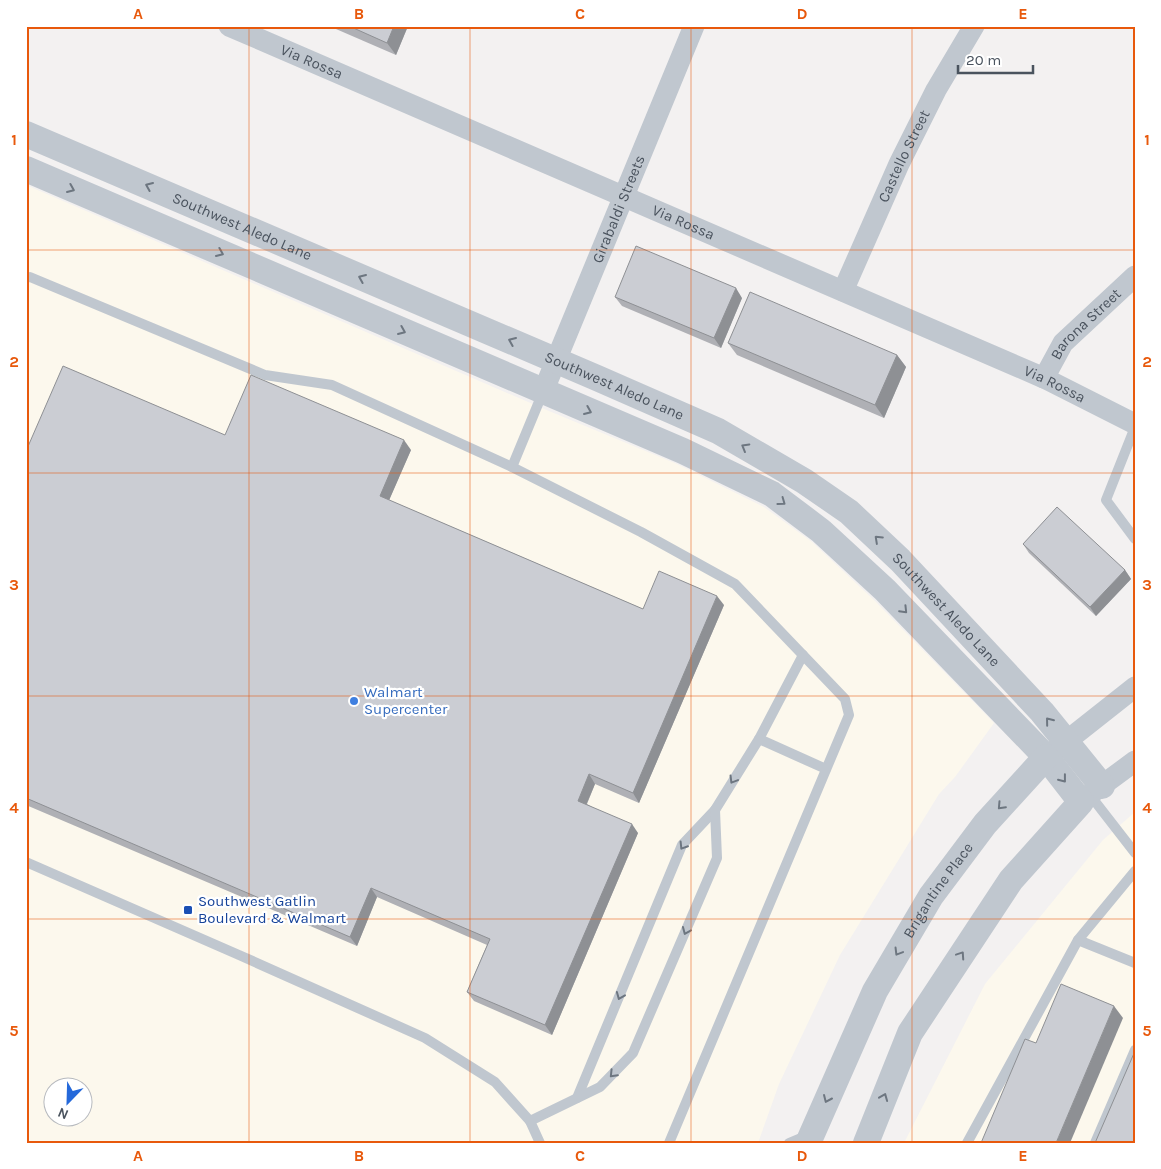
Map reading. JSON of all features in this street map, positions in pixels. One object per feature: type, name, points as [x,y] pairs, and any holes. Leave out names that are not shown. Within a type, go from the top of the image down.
[{"type":"street","name":"Via Rossa","points":[[229,26],[1044,378],[1135,426]]},
{"type":"street","name":"Girabaldi Streets","points":[[543,392],[694,26]]},
{"type":"street","name":"Castello Street","points":[[843,291],[899,164],[936,90],[974,26]]},
{"type":"street","name":"Southwest Aledo Lane","points":[[26,134],[718,431],[804,481],[849,512],[900,560],[1042,712],[1056,749]]},
{"type":"street","name":"Southwest Aledo Lane","points":[[26,169],[683,451],[772,494],[821,531],[1056,749],[1091,794]]},
{"type":"street","name":"Barona Street","points":[[1044,378],[1063,343],[1084,321],[1135,276]]},
{"type":"street","name":"Brigantine Place","points":[[803,1140],[875,991],[931,896],[984,824],[1056,749],[1135,687]]},
{"type":"street","points":[[866,1143],[910,1033],[1011,880],[1091,794],[1135,761]]},
{"type":"lane","points":[[26,278],[266,375],[332,385],[512,467],[641,532],[735,584],[845,699],[849,714],[669,1143]]},
{"type":"lane","points":[[512,467],[543,392]]},
{"type":"lane","points":[[1135,426],[1106,500],[1135,538]]},
{"type":"lane","points":[[578,1098],[682,845],[715,810],[759,739],[803,655]]},
{"type":"lane","points":[[759,739],[826,769]]},
{"type":"lane","points":[[1091,794],[1135,853]]},
{"type":"lane","points":[[530,1121],[600,1087],[633,1052],[717,858],[715,810]]},
{"type":"lane","points":[[26,862],[425,1038],[495,1082],[530,1121],[540,1143]]},
{"type":"lane","points":[[967,1143],[1078,940],[1135,871]]},
{"type":"lane","points":[[1078,940],[1135,963]]},
{"type":"lane","points":[[1094,1143],[1135,1050]]},
{"type":"shaded area","points":[[26,185],[549,411],[677,464],[764,507],[812,542],[875,601],[994,723],[955,777],[939,794],[840,955],[779,1084],[758,1143],[26,1143]]},
{"type":"shaded area","points":[[1135,812],[1135,1143],[904,1143],[985,984],[1103,840]]},
{"type":"building","points":[[349,26],[394,26],[387,43]]},
{"type":"building","points":[[636,246],[736,288],[714,338],[615,297]]},
{"type":"building","points":[[750,292],[897,355],[875,405],[728,343]]},
{"type":"building","name":"Walmart Supercenter","points":[[63,366],[225,435],[251,375],[404,440],[380,496],[643,609],[659,571],[717,596],[633,793],[589,774],[578,801],[632,824],[545,1025],[467,992],[490,939],[371,888],[350,937],[26,798],[26,451]]},
{"type":"building","points":[[1057,507],[1125,570],[1090,607],[1023,544]]},
{"type":"building","points":[[1061,984],[1114,1006],[1056,1143],[981,1143],[1025,1039],[1036,1043]]},
{"type":"building","points":[[1135,1051],[1135,1143],[1095,1143]]},
{"type":"place","name":"Walmart Supercenter","points":[[354,701]]},
{"type":"place","name":"Southwest Gatlin Boulevard & Walmart","points":[[188,910]]}]
